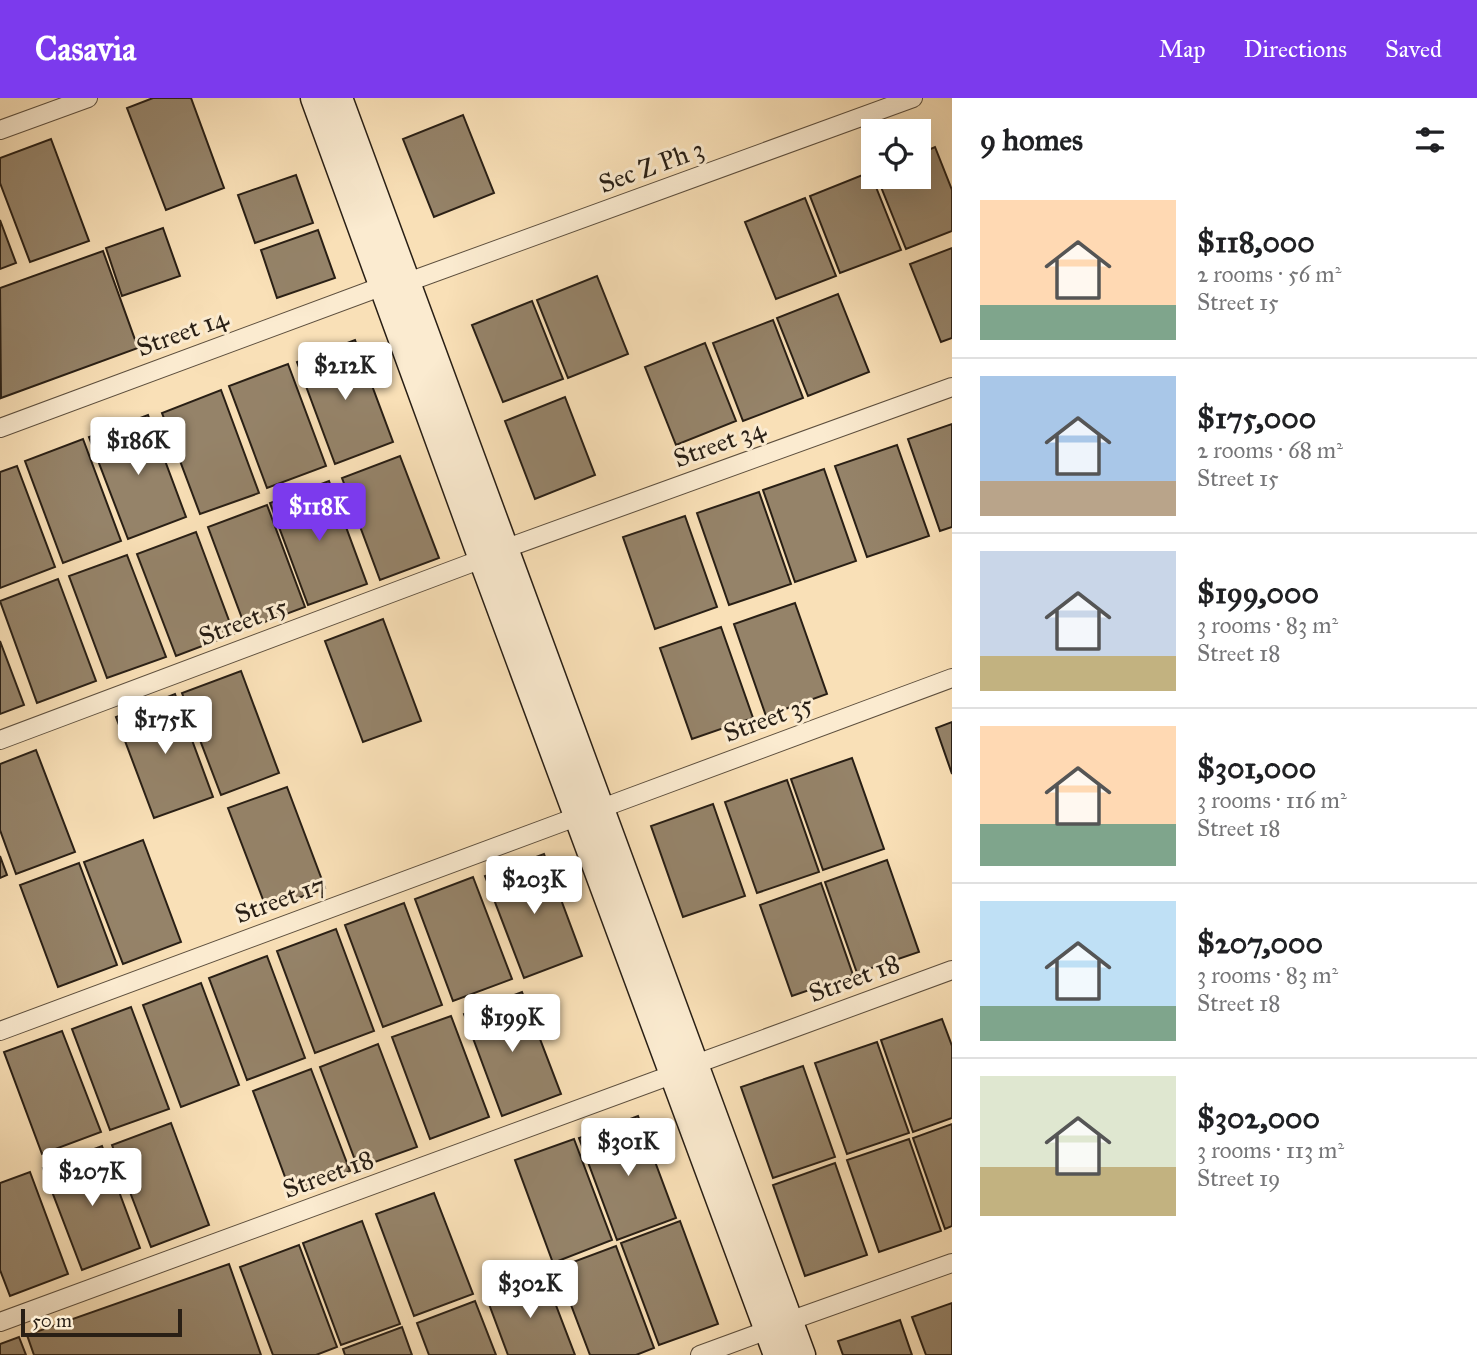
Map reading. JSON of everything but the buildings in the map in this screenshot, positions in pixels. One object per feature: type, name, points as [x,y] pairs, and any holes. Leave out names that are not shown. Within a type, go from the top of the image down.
[{"type":"main road","points":[[314,98],[395,284]]},
{"type":"main road","points":[[339,98],[395,284],[493,554],[779,1325],[802,1355]]},
{"type":"main road","points":[[777,1355],[779,1325]]},
{"type":"street","points":[[0,130],[88,98]]},
{"type":"street","name":"Sec Z Ph 3","points":[[395,284],[913,98]]},
{"type":"street","name":"Street 14","points":[[0,428],[395,284]]},
{"type":"street","name":"Street 34","points":[[493,554],[952,387]]},
{"type":"street","name":"Street 15","points":[[0,740],[493,554]]},
{"type":"street","name":"Street 35","points":[[590,812],[952,678]]},
{"type":"street","name":"Street 17","points":[[0,1031],[590,812]]},
{"type":"street","name":"Street 18","points":[[0,1322],[952,970]]},
{"type":"street","points":[[700,1355],[952,1263]]}]
